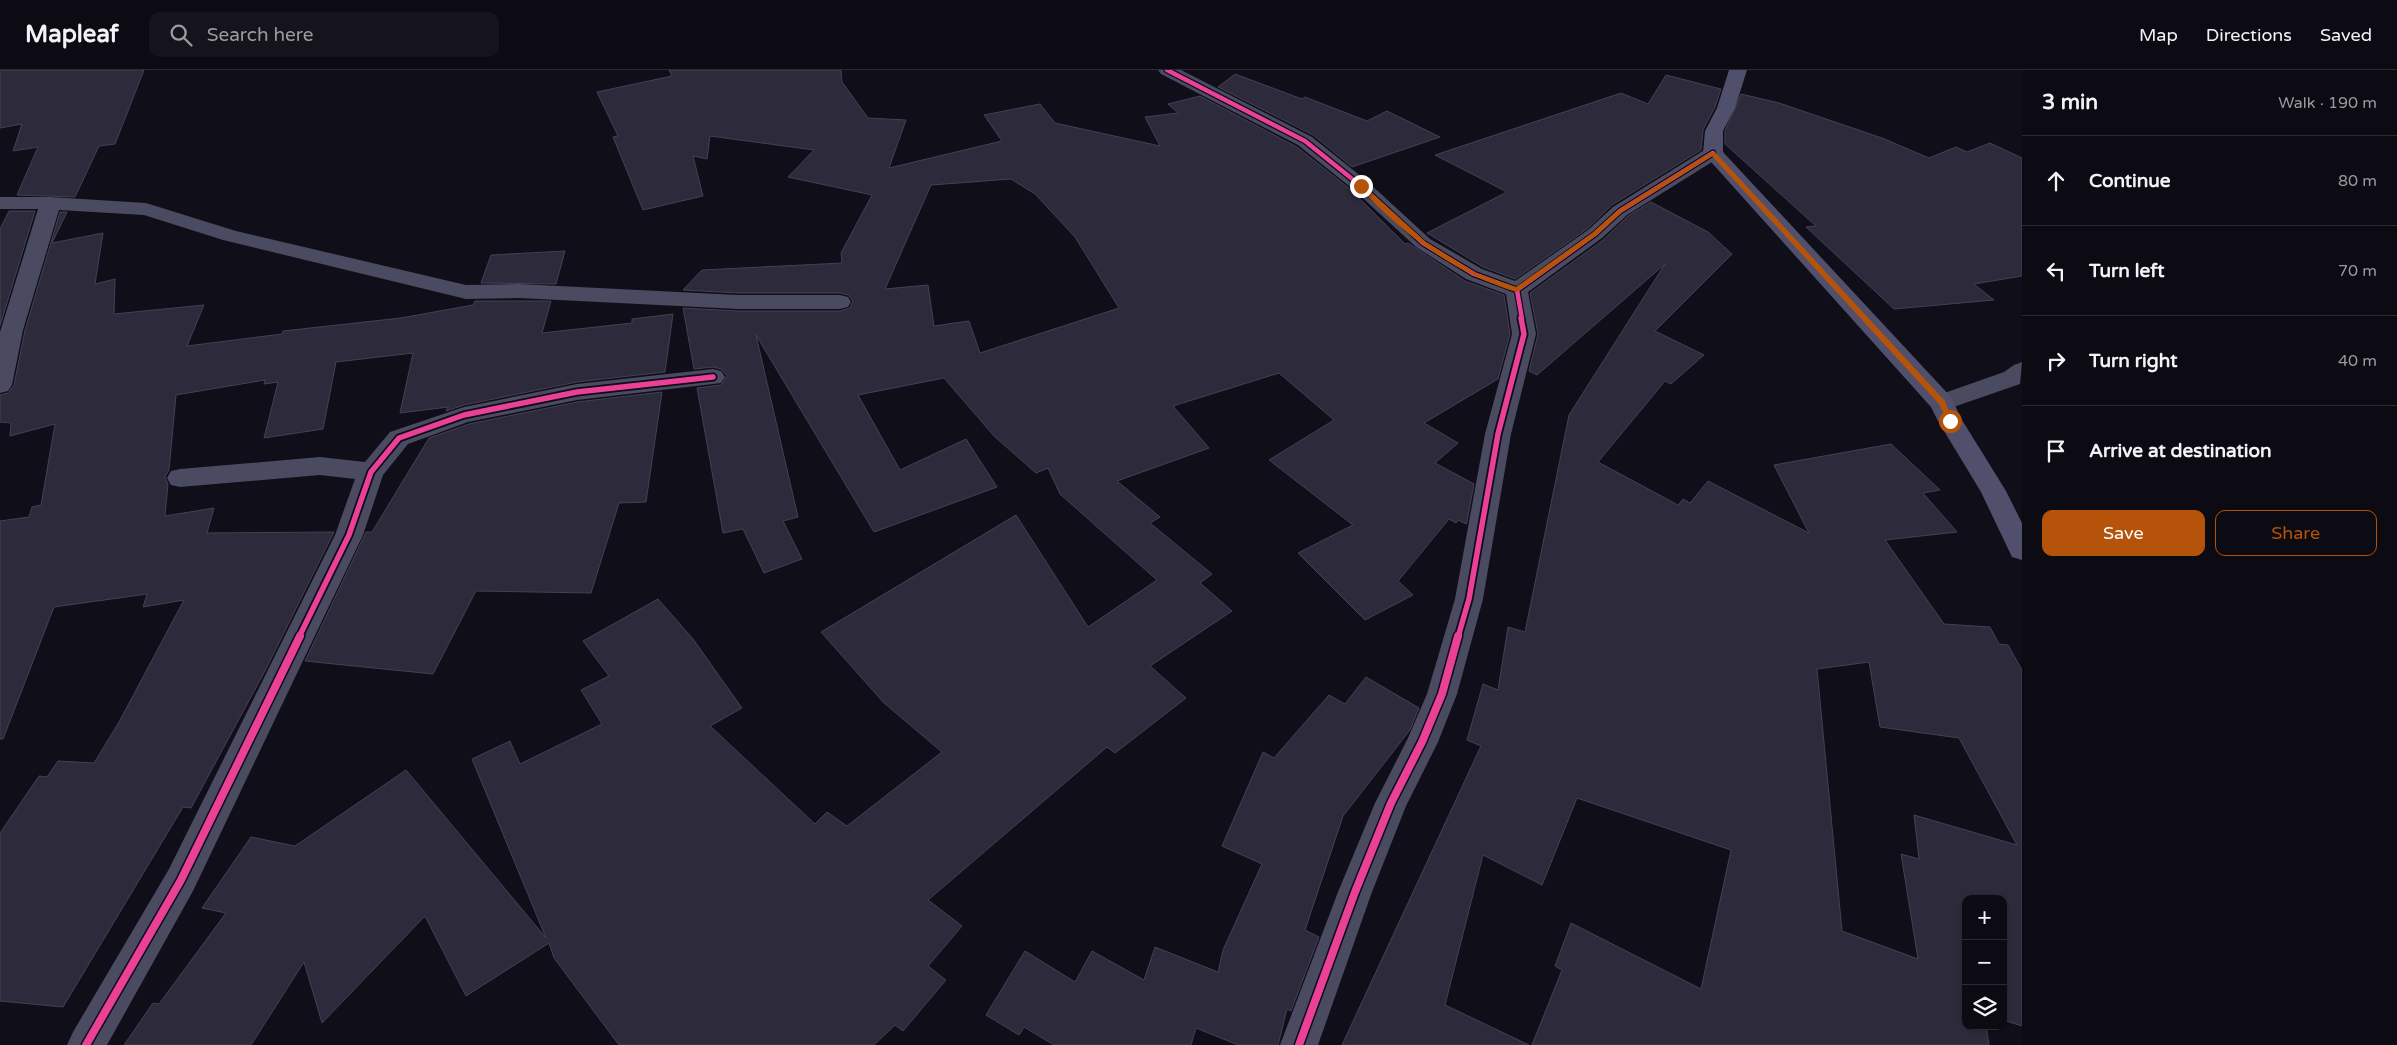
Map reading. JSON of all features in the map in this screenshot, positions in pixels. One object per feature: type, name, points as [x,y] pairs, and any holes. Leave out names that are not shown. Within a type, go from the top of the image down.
[{"type":"main road","points":[[1738,70],[1726,108],[1714,131],[1713,154],[1942,403],[1950,421],[1993,491],[2022,550]]},
{"type":"street","points":[[1167,70],[1305,141],[1361,186],[1424,243],[1474,274],[1517,290]]},
{"type":"street","points":[[1517,290],[1595,234],[1620,211],[1713,154]]},
{"type":"street","points":[[0,203],[50,203],[146,210],[230,236],[466,292],[519,291],[738,302],[840,302]]},
{"type":"street","points":[[0,385],[12,330],[42,236],[50,203]]},
{"type":"street","points":[[1299,1045],[1362,874],[1391,802],[1422,742],[1444,684],[1469,599],[1498,434],[1524,334],[1517,290]]},
{"type":"street","points":[[1942,403],[2012,378],[2022,370]]},
{"type":"street","points":[[86,1045],[181,880],[348,535],[371,472],[399,438],[464,415],[577,392],[712,376]]},
{"type":"street","points":[[180,478],[320,466],[371,472]]},
{"type":"building","points":[[0,70],[144,70],[115,144],[99,146],[75,197],[17,195],[38,147],[13,151],[22,124],[0,128]]},
{"type":"building","points":[[669,70],[841,70],[842,82],[868,118],[906,120],[889,168],[1002,141],[984,115],[1040,104],[1055,123],[1160,146],[1145,117],[1178,113],[1168,104],[1200,96],[1297,147],[1350,189],[1405,244],[1408,243],[1465,281],[1504,295],[1510,334],[1498,379],[1424,423],[1458,443],[1435,463],[1474,484],[1466,524],[1458,520],[1456,523],[1449,519],[1398,581],[1413,595],[1365,620],[1298,553],[1353,525],[1269,460],[1334,420],[1279,373],[1173,406],[1209,448],[1117,481],[1160,517],[1150,523],[1212,574],[1200,583],[1232,611],[1150,666],[1186,698],[1115,753],[1107,747],[928,900],[962,926],[928,966],[946,980],[903,1031],[895,1025],[874,1045],[619,1045],[554,958],[549,943],[466,996],[425,916],[322,1023],[304,962],[251,1045],[124,1045],[153,1003],[159,1004],[226,913],[202,908],[251,837],[295,846],[406,770],[546,938],[472,759],[510,741],[520,764],[602,724],[581,690],[609,676],[583,641],[658,599],[693,639],[742,708],[710,726],[815,824],[827,812],[847,826],[942,752],[884,703],[821,632],[1016,515],[1088,627],[1157,580],[1060,494],[1048,468],[1036,473],[994,436],[944,378],[858,395],[900,470],[966,439],[997,487],[874,532],[756,335],[798,517],[783,521],[802,559],[764,573],[743,529],[723,533],[697,388],[721,385],[727,376],[721,369],[713,367],[694,369],[683,308],[738,311],[840,311],[850,308],[853,301],[848,295],[840,293],[738,293],[683,290],[702,270],[842,263],[841,253],[872,195],[788,177],[814,150],[710,136],[707,159],[693,156],[703,196],[643,210],[613,137],[618,136],[597,92],[672,76]],"holes":[[[1011,179],[1035,194],[1075,237],[1119,308],[980,353],[969,321],[934,326],[928,285],[885,289],[931,185]]]},
{"type":"building","points":[[1235,74],[1302,99],[1305,97],[1367,121],[1387,111],[1440,137],[1352,167],[1313,135],[1218,87]]},
{"type":"building","points":[[1666,75],[1721,89],[1715,107],[1703,130],[1701,150],[1612,205],[1587,229],[1515,279],[1483,267],[1427,233],[1507,192],[1435,155],[1621,93],[1648,104]]},
{"type":"building","points":[[1741,94],[1779,103],[1882,138],[1929,158],[1956,147],[1967,152],[1990,143],[2022,158],[2022,276],[1974,284],[1994,300],[1894,309],[1806,227],[1816,226],[1725,144],[1725,131]]},
{"type":"building","points":[[1651,202],[1708,232],[1732,254],[1655,331],[1704,355],[1671,384],[1665,381],[1598,462],[1678,505],[1683,499],[1690,503],[1708,481],[1809,533],[1774,465],[1891,444],[1940,490],[1923,493],[1957,532],[1885,540],[1944,624],[1990,627],[1999,644],[2008,645],[2022,670],[2022,1026],[2007,1021],[2007,895],[1962,895],[1962,1030],[1987,1030],[1989,1045],[1532,1045],[1562,970],[1555,966],[1571,923],[1701,989],[1731,850],[1577,798],[1542,885],[1483,855],[1445,1005],[1529,1045],[1342,1045],[1481,746],[1467,740],[1483,684],[1498,690],[1508,627],[1525,632],[1569,415],[1665,264],[1537,375],[1529,371],[1538,334],[1530,293],[1603,240],[1628,216]],"holes":[[[1869,662],[1880,727],[1959,738],[2017,845],[1914,815],[1919,859],[1901,854],[1918,959],[1842,931],[1817,669]]]},
{"type":"building","points":[[9,211],[35,211],[0,326],[0,229]]},
{"type":"building","points":[[60,212],[67,212],[52,243],[103,233],[95,284],[115,279],[114,314],[204,305],[187,346],[282,334],[283,331],[401,318],[473,305],[475,301],[551,301],[542,333],[632,323],[632,319],[673,314],[665,372],[577,382],[464,405],[446,411],[448,407],[400,413],[413,353],[336,362],[323,429],[264,438],[278,382],[264,384],[265,380],[176,395],[169,470],[165,477],[168,484],[165,516],[214,508],[207,533],[334,532],[265,671],[191,808],[183,807],[63,1007],[0,1001],[0,833],[39,776],[47,777],[58,761],[94,763],[119,722],[184,600],[143,607],[147,594],[54,607],[3,739],[0,739],[0,521],[29,517],[32,507],[41,505],[55,424],[10,436],[11,423],[0,422],[0,395],[8,393],[14,385],[25,330]]},
{"type":"building","points":[[565,251],[556,284],[481,283],[491,255]]},
{"type":"building","points":[[662,392],[646,502],[619,503],[591,593],[476,591],[433,674],[305,661],[366,532],[372,532],[429,438],[469,424],[577,402]]},
{"type":"building","points":[[1366,677],[1419,708],[1410,730],[1343,816],[1305,930],[1319,937],[1291,1011],[1287,1009],[1278,1045],[1238,1045],[1196,1028],[1191,1045],[1054,1045],[1024,1027],[1019,1035],[986,1015],[1025,951],[1075,982],[1092,951],[1144,980],[1155,947],[1218,972],[1223,950],[1262,864],[1222,846],[1263,752],[1274,758],[1329,695],[1345,704]]},
{"type":"cycle path","points":[[1167,70],[1305,141],[1361,186],[1423,243],[1474,274],[1517,290]]},
{"type":"cycle path","points":[[1299,1045],[1355,892],[1391,803],[1422,742],[1442,694],[1469,599],[1498,434],[1524,334],[1517,290],[1595,234],[1620,211],[1713,153]]},
{"type":"cycle path","points":[[86,1045],[181,880],[349,535],[371,472],[399,438],[464,415],[577,392],[713,377]]},
{"type":"route","points":[[1361,186],[1424,243],[1474,274],[1517,290],[1595,234],[1620,211],[1713,154],[1942,403],[1950,421]]}]
